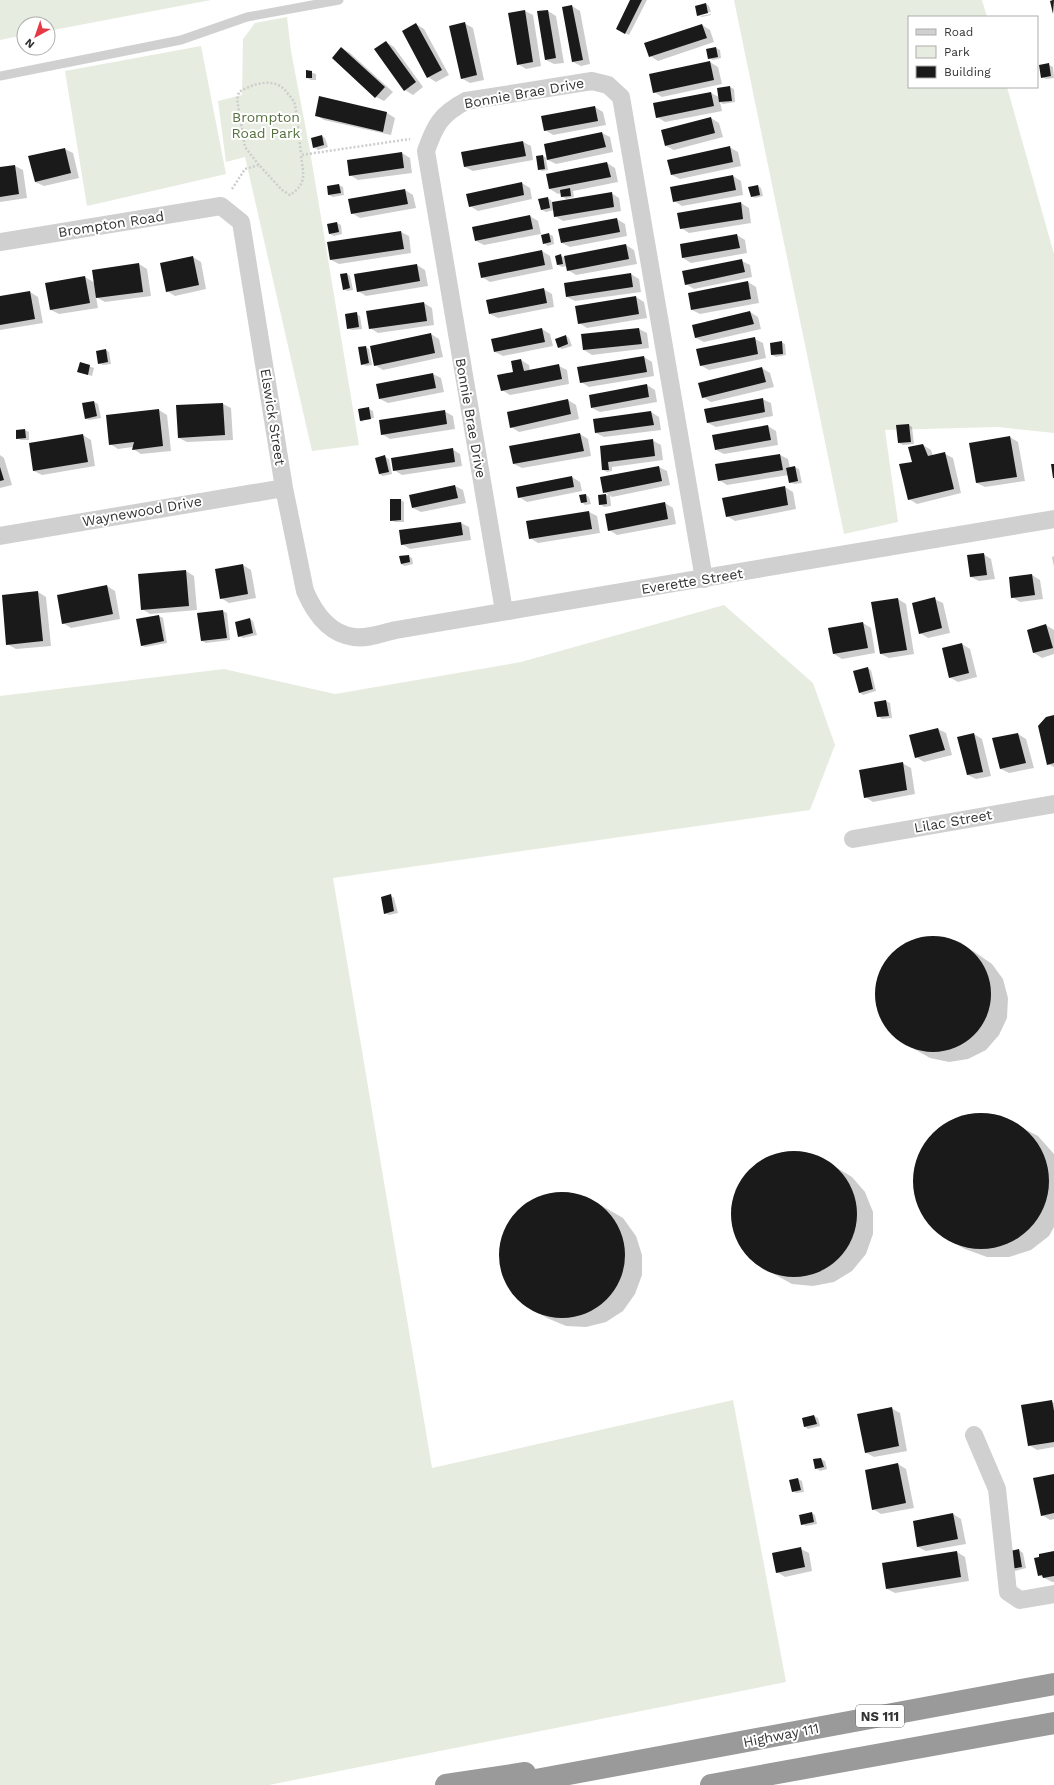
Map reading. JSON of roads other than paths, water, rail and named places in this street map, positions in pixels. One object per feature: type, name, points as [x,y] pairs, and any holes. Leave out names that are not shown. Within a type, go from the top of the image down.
[{"type":"highway","name":"Highway 111","points":[[509,1785],[1054,1684]]},
{"type":"highway","points":[[711,1785],[1054,1723]]},
{"type":"highway","points":[[446,1785],[611,1759],[706,1748]]},
{"type":"street","name":"Bonnie Brae Drive","points":[[504,611],[426,151],[435,126],[454,107],[466,101],[592,81],[608,85],[621,97],[704,579]]},
{"type":"street","name":"Brompton Road","points":[[0,242],[221,206]]},
{"type":"street","name":"Elswick Street","points":[[221,206],[241,222],[284,488],[305,591],[310,604],[319,616],[332,628]]},
{"type":"street","name":"Waynewood Drive","points":[[0,536],[284,488]]},
{"type":"street","name":"Everette Street","points":[[332,628],[345,635],[364,638],[393,631],[504,611],[704,579],[1054,519]]},
{"type":"street","name":"Lilac Street","points":[[853,839],[1054,804]]},
{"type":"street","points":[[974,1435],[997,1489],[1008,1592],[1020,1600],[1054,1594]]},
{"type":"lane","points":[[0,76],[181,40],[247,17],[339,0]]},
{"type":"park label","name":"Brompton Road Park","points":[[266,126]]}]
